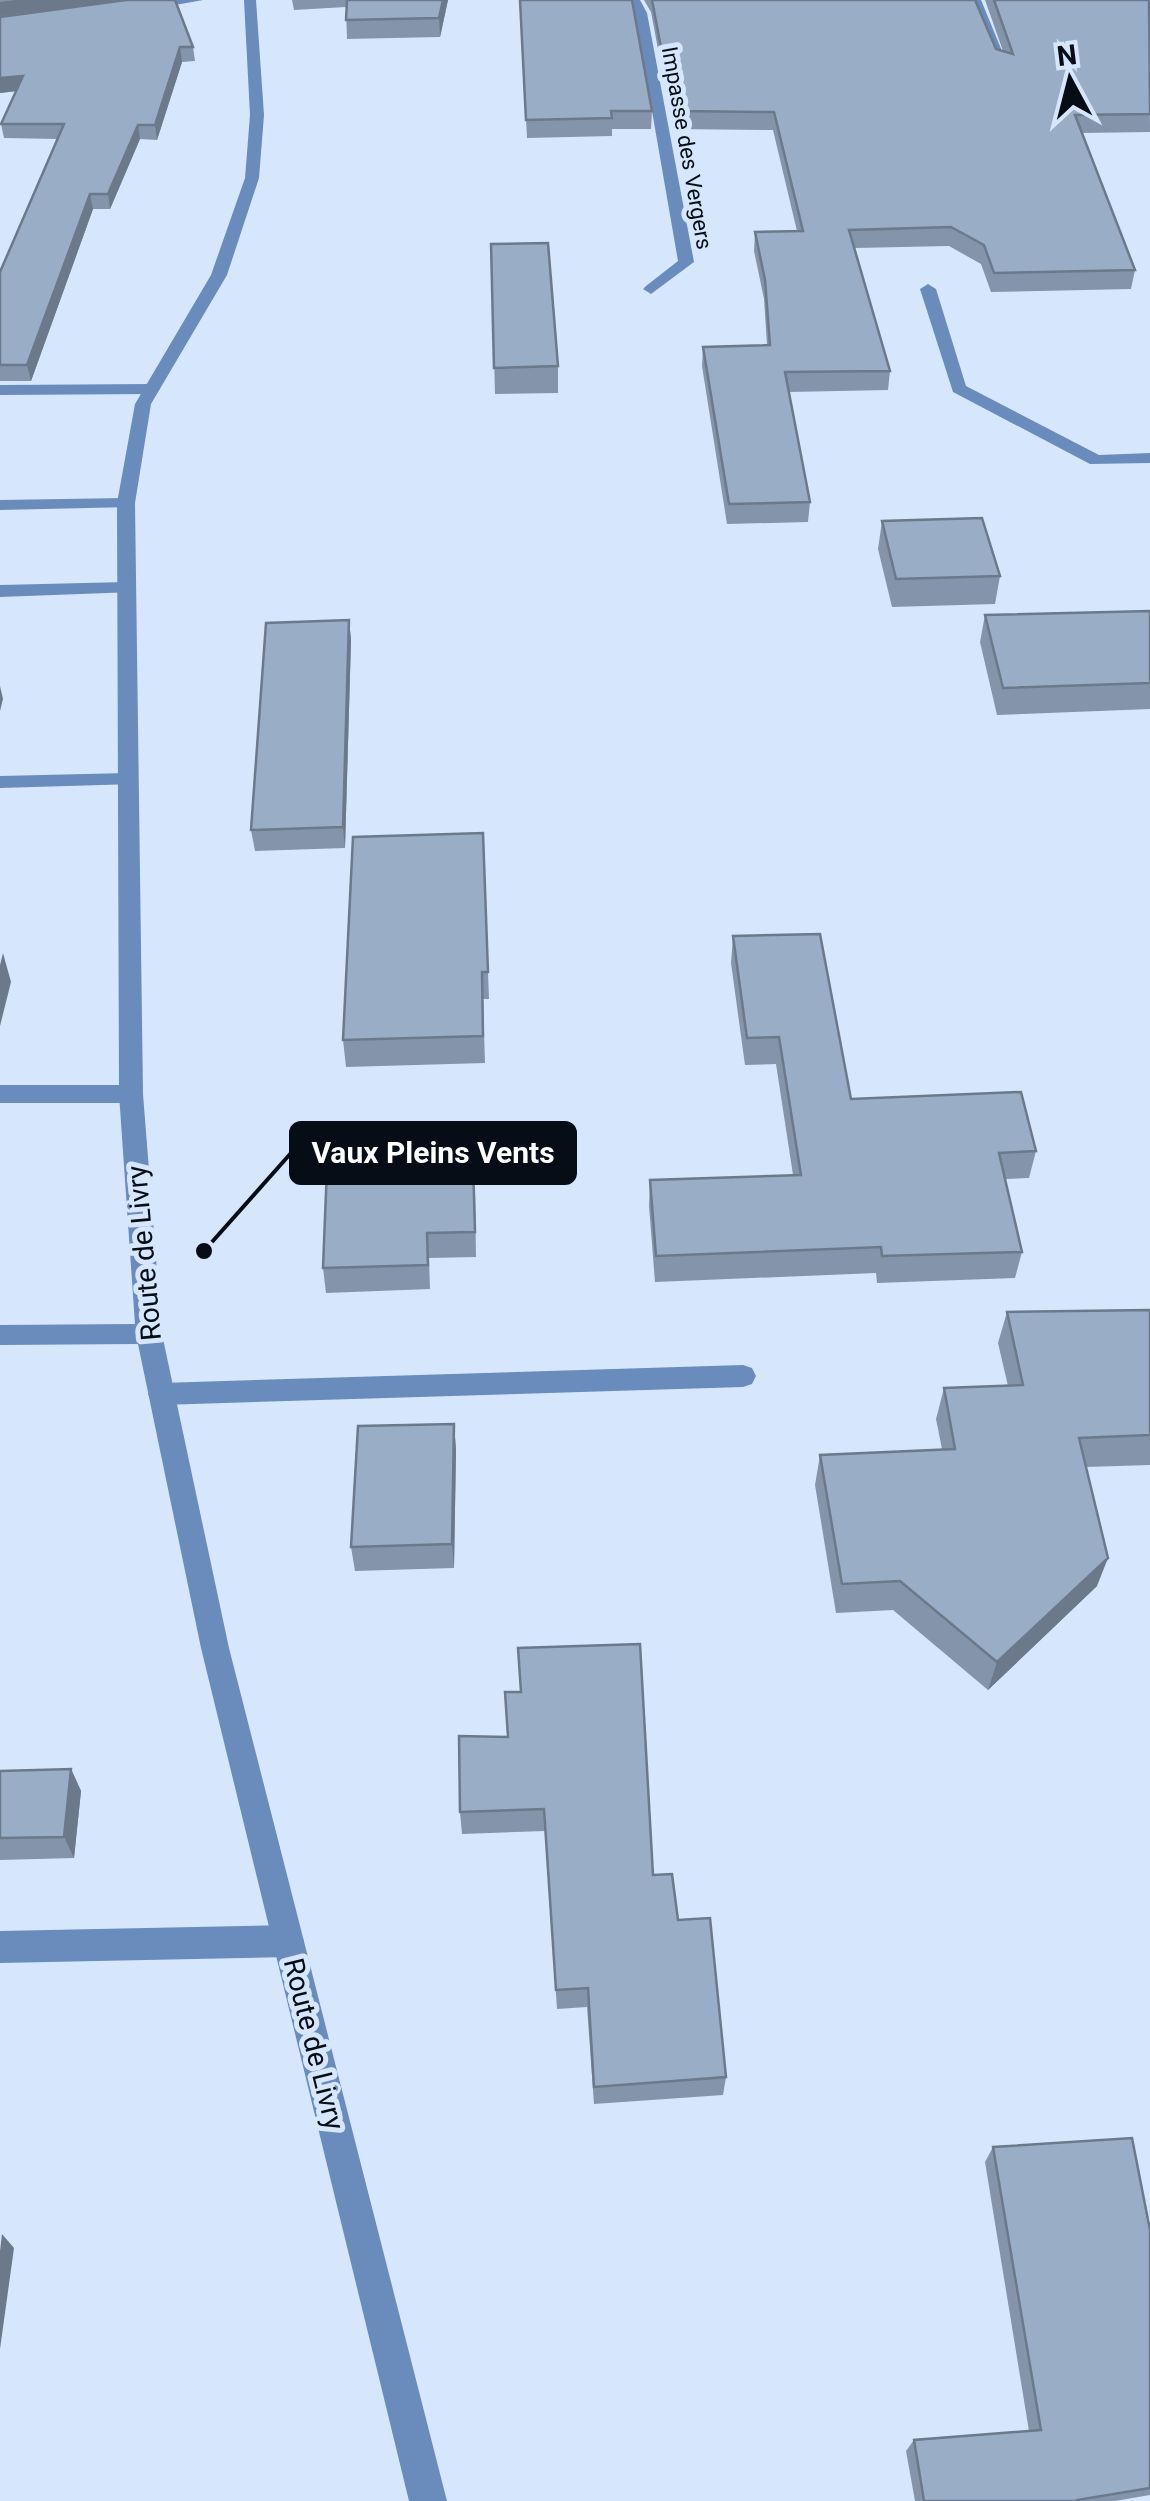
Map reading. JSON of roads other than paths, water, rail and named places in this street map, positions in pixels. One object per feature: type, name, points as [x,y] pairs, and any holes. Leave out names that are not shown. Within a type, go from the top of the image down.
[{"type":"street","points":[[119,10],[197,0]]},
{"type":"street","name":"Route de Livry","points":[[250,0],[257,115],[252,178],[219,275],[148,397],[126,503],[131,1094],[148,1334],[215,1648],[428,2501]]},
{"type":"street","name":"Impasse des Vergers","points":[[634,0],[641,13],[686,262],[650,289]]},
{"type":"street","points":[[975,0],[1004,66]]},
{"type":"street","points":[[928,289],[959,389],[1096,460],[1150,458]]},
{"type":"street","points":[[0,390],[148,397]]},
{"type":"street","points":[[0,406],[148,397]]},
{"type":"street","points":[[0,505],[126,503]]},
{"type":"street","points":[[0,591],[126,588]]},
{"type":"street","points":[[0,782],[128,778]]},
{"type":"street","points":[[0,1094],[131,1094]]},
{"type":"street","points":[[0,1334],[148,1334]]},
{"type":"street","points":[[162,1394],[743,1376]]},
{"type":"street","points":[[0,1947],[288,1941]]},
{"type":"place","name":"Vaux Pleins Vents","points":[[204,1251]]}]
